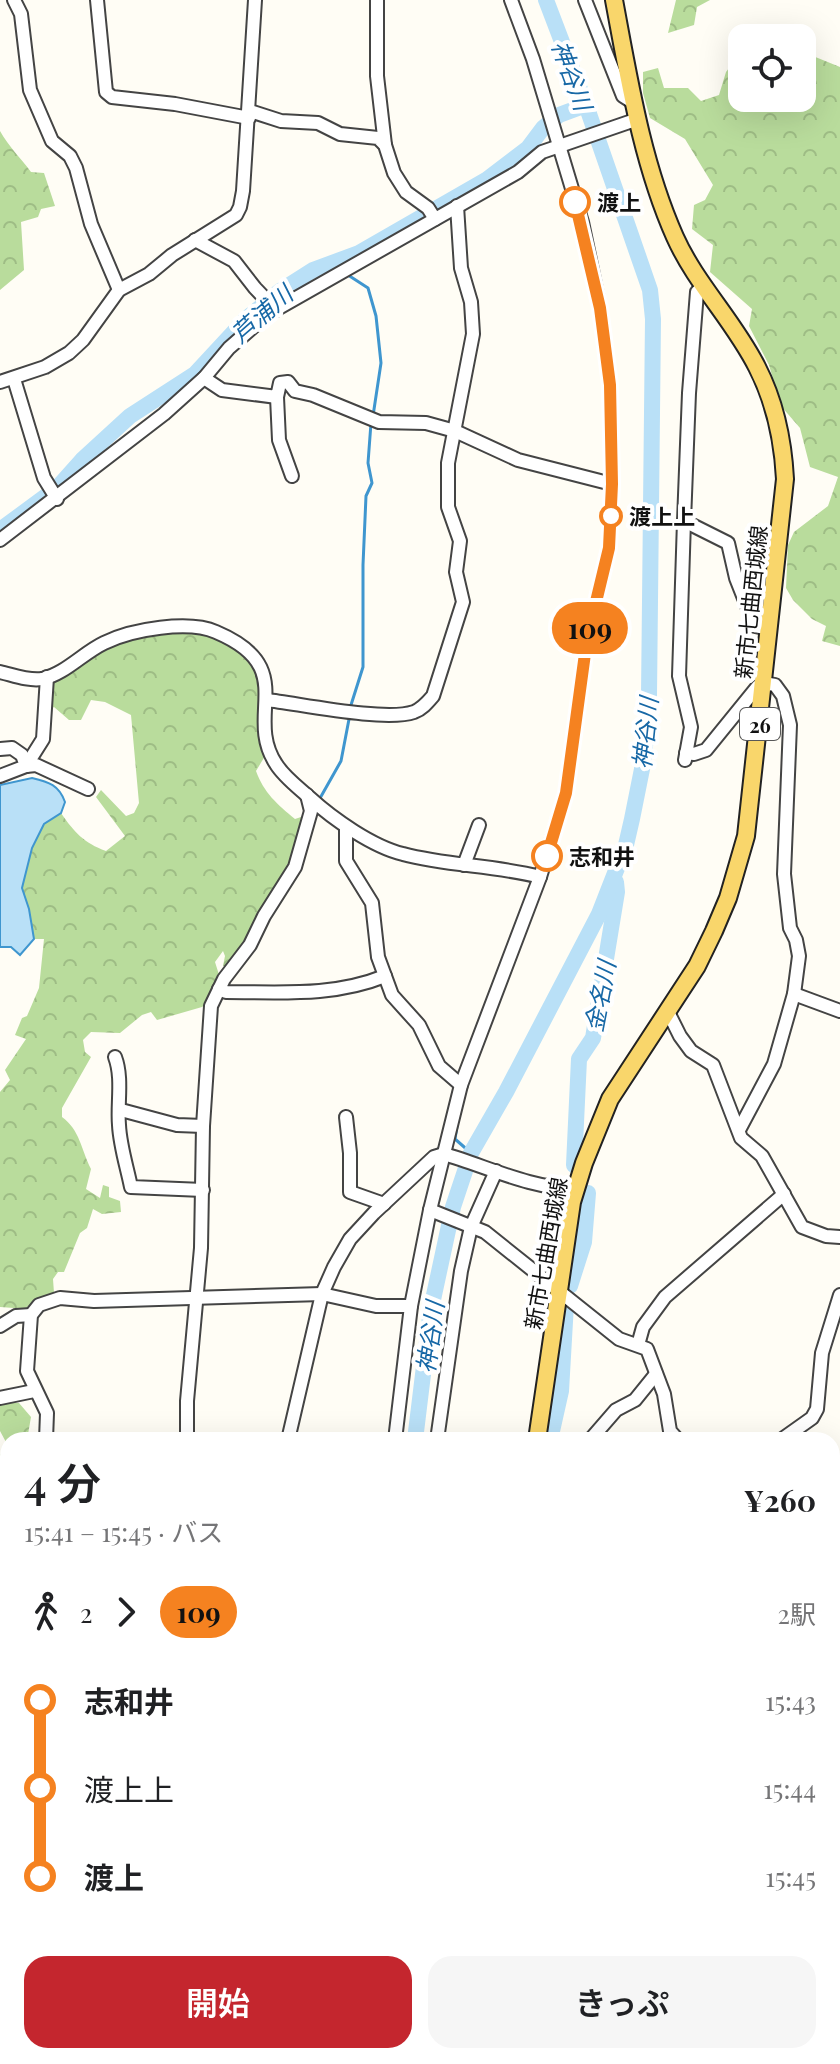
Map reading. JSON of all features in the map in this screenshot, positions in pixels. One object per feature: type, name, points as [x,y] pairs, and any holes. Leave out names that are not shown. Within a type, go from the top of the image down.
[{"type":"main road","name":"新市七曲西城線","points":[[538,1432],[576,1189],[597,1127],[610,1099],[697,966],[728,898],[746,836],[785,479],[783,449],[769,394],[756,365],[676,239],[655,189],[633,115],[614,0]]},
{"type":"street","points":[[14,0],[21,14],[30,90],[52,141],[70,156],[76,168],[91,224],[119,290]]},
{"type":"street","points":[[97,0],[106,92],[112,97],[249,114],[281,121],[318,123],[340,134],[378,138],[385,145]]},
{"type":"street","points":[[0,382],[45,367],[69,353],[83,340],[119,290],[149,274],[172,255],[236,215],[240,207],[249,114],[255,0]]},
{"type":"street","points":[[377,0],[377,76],[385,145],[394,173],[406,192],[432,213]]},
{"type":"street","points":[[396,1432],[411,1306],[430,1210],[461,1085],[540,877],[566,793],[587,639],[609,548],[612,484],[610,385],[600,308],[582,222],[560,145],[511,0]]},
{"type":"street","points":[[0,540],[53,493],[164,414],[204,378],[271,304],[432,213],[457,206],[518,172],[542,152],[633,115],[585,0]]},
{"type":"street","points":[[267,700],[392,716],[413,712],[425,706],[433,696],[463,602],[456,572],[460,541],[448,507],[447,483],[448,463],[473,334],[471,302],[461,268],[457,206]]},
{"type":"street","points":[[195,240],[234,261],[271,304]]},
{"type":"street","points":[[703,286],[697,292],[684,521],[679,676],[691,727],[686,756],[706,750],[758,686],[764,683],[775,685],[783,696],[790,725],[784,874],[790,928],[799,956],[794,994],[774,1064],[739,1130]]},
{"type":"street","points":[[204,378],[222,390],[277,397]]},
{"type":"street","points":[[14,379],[44,478],[53,493]]},
{"type":"street","points":[[292,476],[279,440],[277,397],[280,383],[288,382],[295,391],[313,395],[379,422],[426,423],[455,431],[518,460],[612,484]]},
{"type":"street","points":[[684,521],[728,543],[736,578],[755,626],[770,629]]},
{"type":"street","points":[[0,672],[27,678],[47,677],[105,642],[172,626],[195,625],[215,631],[253,654],[263,671],[267,742],[275,764],[346,827],[400,854],[540,877]]},
{"type":"street","points":[[26,766],[43,739],[47,677]]},
{"type":"street","points":[[0,749],[12,748],[22,755],[26,766]]},
{"type":"street","points":[[0,776],[36,765],[88,789]]},
{"type":"street","points":[[187,1432],[187,1401],[198,1297],[203,1126],[211,1006],[224,979],[250,945],[295,867],[311,811],[307,795]]},
{"type":"street","points":[[464,865],[479,825]]},
{"type":"street","points":[[346,827],[346,861],[372,903],[378,957],[392,995],[419,1025],[439,1066],[461,1085]]},
{"type":"street","points":[[219,989],[226,992],[317,993],[361,986],[385,976]]},
{"type":"street","points":[[794,994],[840,1011]]},
{"type":"street","points":[[667,1010],[691,1051],[713,1065],[741,1138],[762,1156],[802,1227],[826,1236],[840,1237]]},
{"type":"street","points":[[115,1057],[121,1110],[119,1130],[131,1187],[203,1190]]},
{"type":"street","points":[[121,1110],[177,1125],[203,1126]]},
{"type":"street","points":[[346,1117],[350,1192],[384,1204]]},
{"type":"street","points":[[290,1432],[322,1294],[334,1267],[350,1239],[434,1157],[446,1154],[563,1189],[576,1189]]},
{"type":"street","points":[[438,1432],[461,1271],[490,1168]]},
{"type":"street","points":[[638,1345],[643,1327],[665,1297],[784,1194]]},
{"type":"street","points":[[430,1210],[485,1232],[559,1288],[619,1339],[647,1349],[668,1408],[671,1432]]},
{"type":"street","points":[[46,1432],[47,1413],[27,1371],[31,1315],[39,1305],[60,1298],[94,1301],[322,1294],[376,1306],[411,1306]]},
{"type":"street","points":[[792,1432],[812,1418],[817,1409],[822,1353],[840,1295]]},
{"type":"street","points":[[0,1326],[16,1316],[31,1315]]},
{"type":"street","points":[[597,1432],[616,1410],[635,1400],[656,1374]]},
{"type":"street","points":[[0,1398],[34,1391]]},
{"type":"green space","points":[[676,0],[710,0],[697,7],[694,25],[668,33]]},
{"type":"green space","points":[[816,57],[840,67],[840,646],[822,641],[826,626],[812,619],[786,588],[788,545],[794,532],[828,506],[838,477],[810,467],[800,428],[781,406],[769,365],[749,326],[752,309],[710,272],[713,245],[692,229],[694,205],[705,200],[713,185],[685,139],[650,118],[643,93],[643,72],[658,68],[664,88],[688,88],[701,101],[719,95],[728,69],[728,112],[816,112]]},
{"type":"green space","points":[[0,131],[31,172],[44,173],[55,206],[41,209],[38,217],[21,222],[24,270],[0,290]]},
{"type":"green space","points":[[170,630],[198,631],[245,652],[255,663],[267,733],[265,756],[256,771],[267,792],[288,814],[295,819],[307,815],[292,866],[237,969],[223,966],[223,951],[215,962],[221,981],[212,1000],[202,1007],[157,1020],[151,1012],[142,1015],[120,1033],[91,1032],[83,1040],[85,1052],[91,1057],[62,1108],[62,1117],[76,1134],[91,1169],[86,1189],[100,1198],[103,1185],[109,1187],[109,1197],[120,1201],[121,1212],[102,1214],[93,1209],[87,1228],[80,1233],[64,1272],[58,1272],[53,1279],[54,1293],[20,1312],[14,1308],[0,1307],[0,1092],[10,1080],[5,1070],[26,1039],[15,1035],[39,988],[44,939],[34,939],[22,888],[32,848],[44,824],[61,813],[80,836],[106,851],[125,836],[96,797],[101,790],[126,816],[134,813],[139,803],[131,715],[105,702],[91,700],[81,720],[69,720],[54,707],[47,712],[48,689],[59,675],[112,645]]},
{"type":"green space","points":[[0,1402],[19,1403],[31,1417],[28,1432],[0,1431]]},
{"type":"water","points":[[32,778],[53,785],[65,802],[61,813],[44,824],[32,848],[22,888],[34,939],[20,955],[11,947],[0,947],[0,785]]},
{"type":"waterway","name":"神谷川","points":[[416,1432],[431,1309],[453,1207],[471,1153],[599,914],[626,845],[644,759],[649,695],[653,319],[650,290],[546,0]]},
{"type":"waterway","name":"芦浦川","points":[[0,530],[57,488],[130,416],[195,374],[246,319],[280,291],[313,270],[359,253],[486,180],[528,148],[543,128],[559,115],[586,105]]},
{"type":"waterway","points":[[341,259],[344,268]]},
{"type":"waterway","points":[[348,275],[368,288],[376,316],[381,363],[373,416]]},
{"type":"waterway","points":[[351,705],[363,667],[363,565],[366,496],[372,483],[368,463],[371,423]]},
{"type":"waterway","points":[[319,800],[341,761],[350,714]]},
{"type":"waterway","name":"金名川","points":[[574,1165],[579,1059],[593,1038],[617,892],[616,882]]},
{"type":"waterway","points":[[458,1120],[455,1139],[471,1153]]},
{"type":"waterway","name":"金名川","points":[[570,1286],[584,1242],[588,1193]]},
{"type":"waterway","name":"金名川","points":[[552,1432],[561,1391],[566,1304]]},
{"type":"bus line","name":"109","points":[[547,856],[566,793],[587,639],[609,548],[612,484],[610,385],[600,308],[575,202]]},
{"type":"place","name":"渡上","points":[[575,202]]},
{"type":"place","name":"渡上上","points":[[611,516]]},
{"type":"place","name":"志和井","points":[[547,856]]}]
